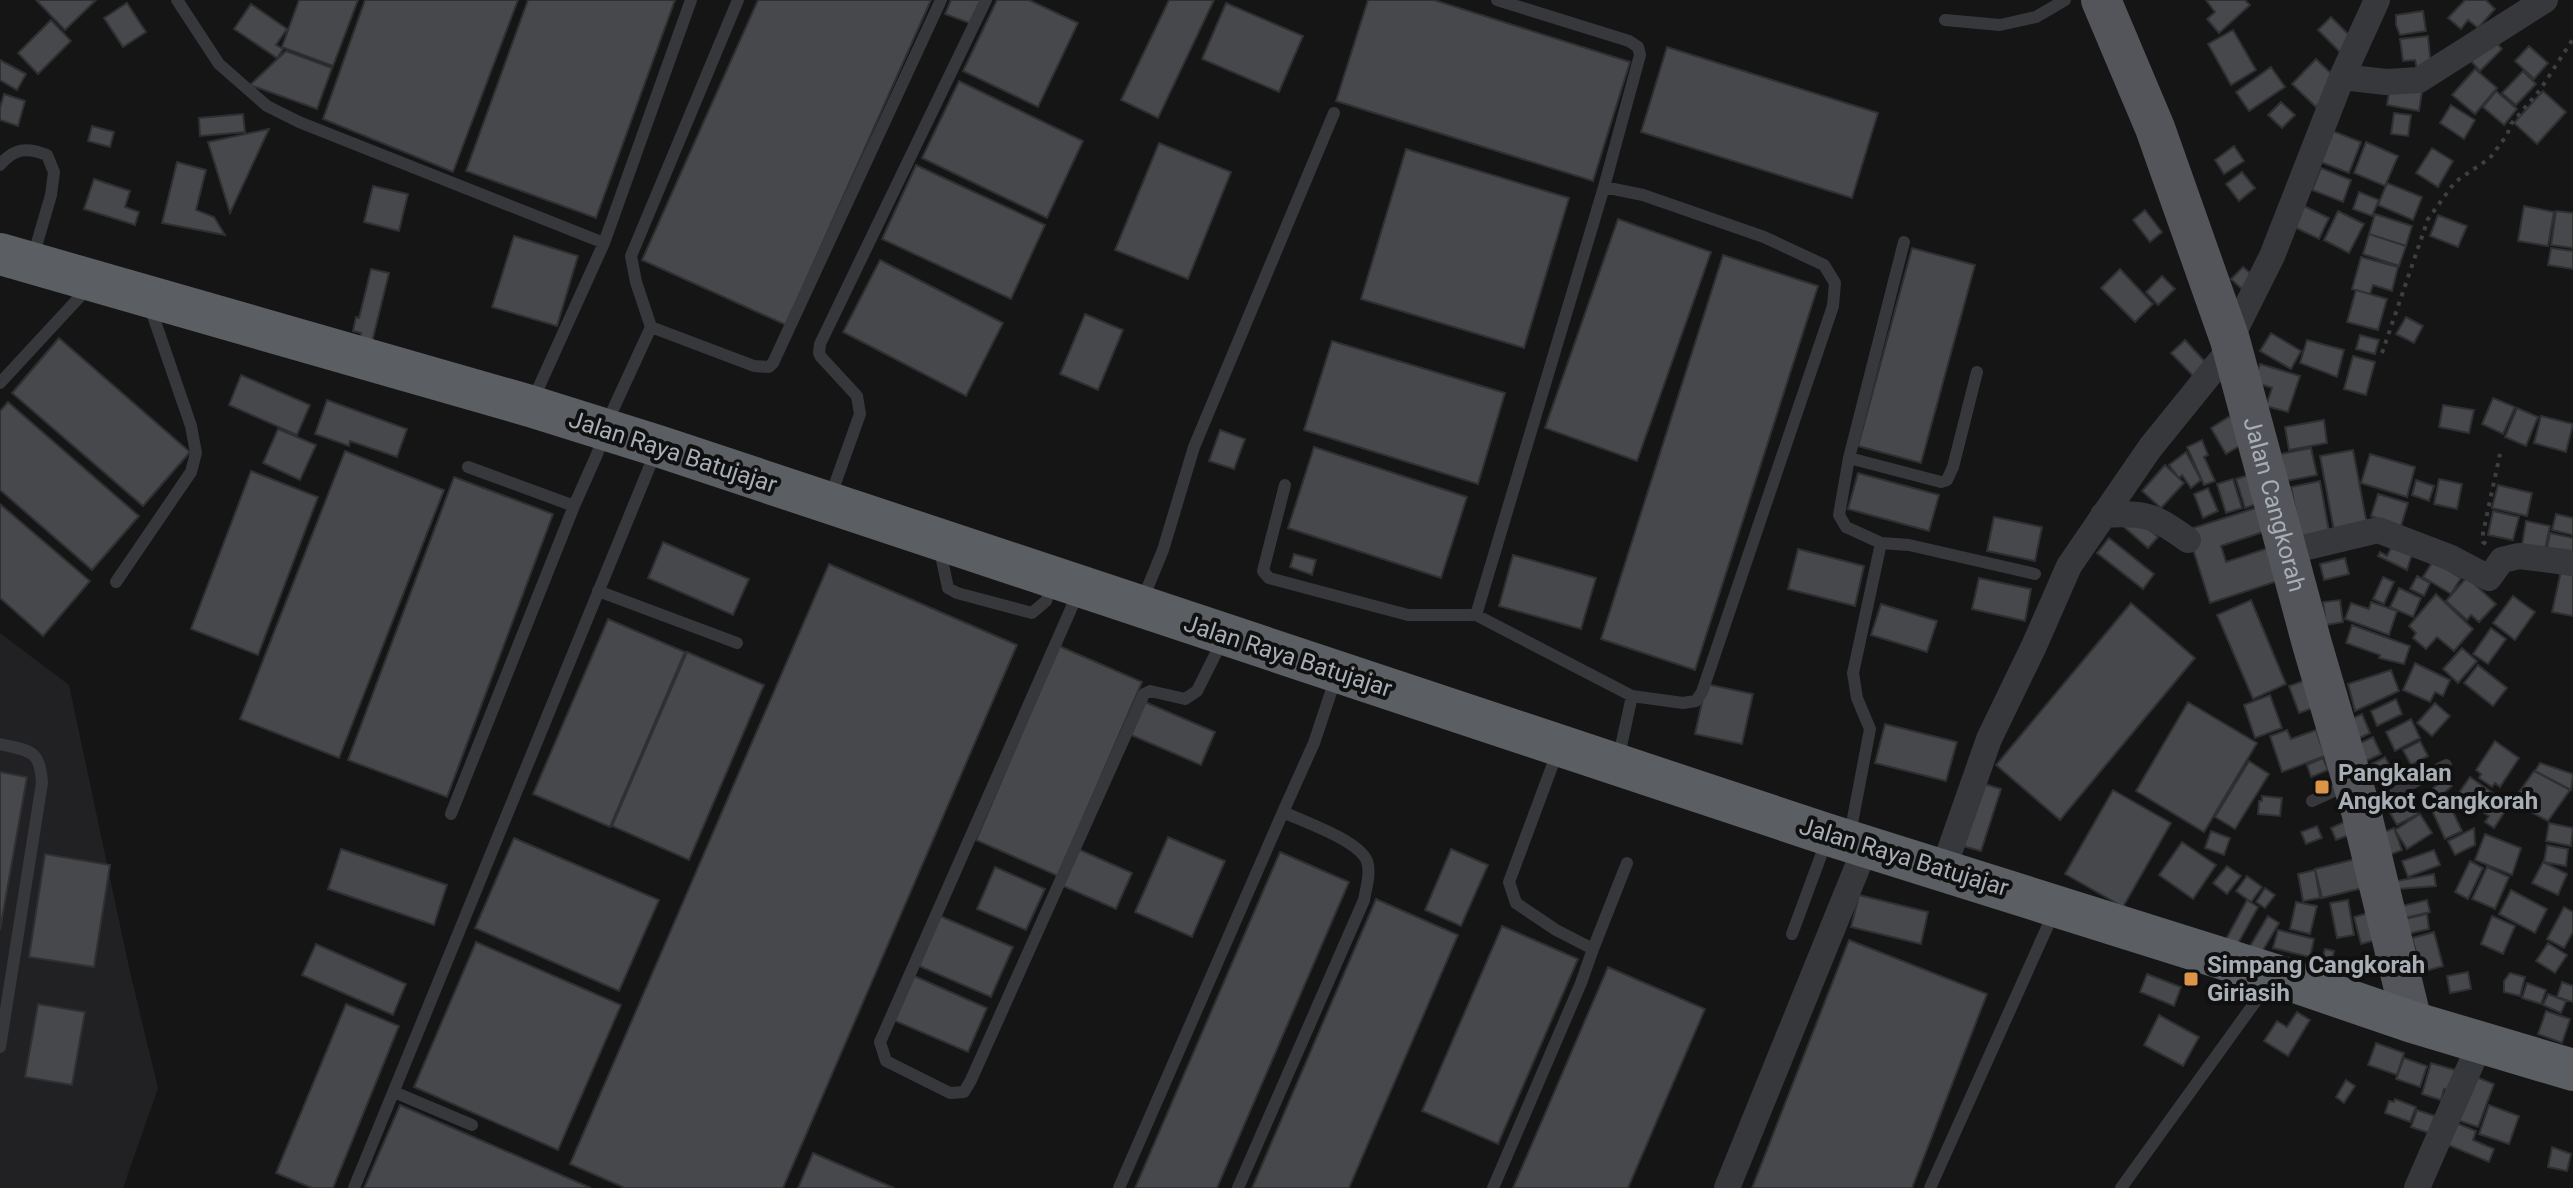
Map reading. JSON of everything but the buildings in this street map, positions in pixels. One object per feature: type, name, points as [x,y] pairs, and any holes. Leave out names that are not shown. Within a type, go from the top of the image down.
[{"type":"highway","name":"Jalan Raya Batujajar","points":[[16,259],[530,406],[658,446],[1848,841],[2057,905],[2412,1022],[2573,1070]]},
{"type":"main road","name":"Jalan Cangkorah","points":[[2101,0],[2155,128],[2230,340],[2286,552],[2357,796],[2412,1022]]},
{"type":"street","points":[[1943,870],[1989,739],[2069,566],[2150,448],[2221,363],[2272,256],[2342,77],[2377,0]]},
{"type":"street","points":[[2342,77],[2386,82],[2419,80],[2545,0]]},
{"type":"street","points":[[2103,515],[2135,512],[2165,523],[2188,540]]},
{"type":"street","points":[[2286,552],[2378,530],[2451,558],[2489,578],[2502,560],[2519,556],[2573,563]]},
{"type":"street","points":[[1727,1188],[1848,841]]},
{"type":"street","points":[[2417,1188],[2481,1041]]},
{"type":"lane","points":[[177,0],[219,64],[267,106],[299,122],[604,243]]},
{"type":"lane","points":[[530,406],[604,243],[691,0]]},
{"type":"lane","points":[[451,814],[598,452],[604,429],[651,327],[631,256],[738,0]]},
{"type":"lane","points":[[651,327],[754,366],[769,367],[773,363],[941,0]]},
{"type":"lane","points":[[829,502],[860,414],[857,396],[821,357],[820,344],[986,0]]},
{"type":"lane","points":[[1476,615],[1604,187],[1640,55],[1638,47],[1629,41],[1497,0]]},
{"type":"lane","points":[[1945,20],[2000,25],[2036,17],[2065,0]]},
{"type":"lane","points":[[1140,608],[1163,550],[1194,447],[1334,113]]},
{"type":"lane","points":[[0,165],[13,151],[31,148],[47,155],[54,172],[51,195],[16,259]]},
{"type":"lane","points":[[1285,485],[1263,571],[1269,578],[1408,615],[1476,615],[1632,696],[1683,703],[1696,701],[1702,692],[1833,306],[1835,283],[1824,265],[1764,237],[1643,195],[1604,187]]},
{"type":"lane","points":[[1904,242],[1849,458],[1839,515],[1846,527],[1881,543],[1909,545],[2035,574]]},
{"type":"lane","points":[[0,383],[95,281]]},
{"type":"lane","points":[[116,582],[191,472],[196,453],[191,426],[147,297]]},
{"type":"lane","points":[[1849,458],[1941,482],[1947,480],[1977,372]]},
{"type":"lane","points":[[354,1188],[658,446]]},
{"type":"lane","points":[[468,467],[574,506]]},
{"type":"lane","points":[[1792,934],[1848,841],[1870,729],[1857,698],[1853,673],[1881,543]]},
{"type":"lane","points":[[1067,583],[880,1042],[886,1061],[950,1093],[964,1092],[971,1080],[1144,694],[1150,691],[1185,699],[1197,691],[1225,634]]},
{"type":"lane","points":[[598,591],[737,643]]},
{"type":"lane","points":[[1119,1188],[1314,743],[1338,673]]},
{"type":"lane","points":[[1617,764],[1632,696]]},
{"type":"lane","points":[[0,744],[26,750],[36,756],[41,763],[42,783],[0,1047]]},
{"type":"lane","points":[[1559,745],[1509,882],[1516,903],[1556,930],[1593,949]]},
{"type":"lane","points":[[2312,801],[2357,796],[2446,765]]},
{"type":"lane","points":[[1238,1188],[1364,900],[1369,875],[1367,862],[1360,852],[1345,841],[1283,812]]},
{"type":"lane","points":[[1493,1188],[1581,983],[1627,863]]},
{"type":"lane","points":[[1930,1188],[2057,905]]},
{"type":"lane","points":[[2121,1188],[2275,975]]},
{"type":"lane","points":[[394,1092],[472,1125]]},
{"type":"path","points":[[2382,353],[2428,219],[2455,182],[2490,158],[2573,39]]},
{"type":"path","points":[[2500,454],[2483,542],[2502,560]]},
{"type":"shaded area","points":[[0,633],[69,685],[158,1088],[123,1188],[0,1188]]},
{"type":"place","name":"Pangkalan Angkot Cangkorah","points":[[2322,787]]},
{"type":"place","name":"Simpang Cangkorah Giriasih","points":[[2191,979]]}]
